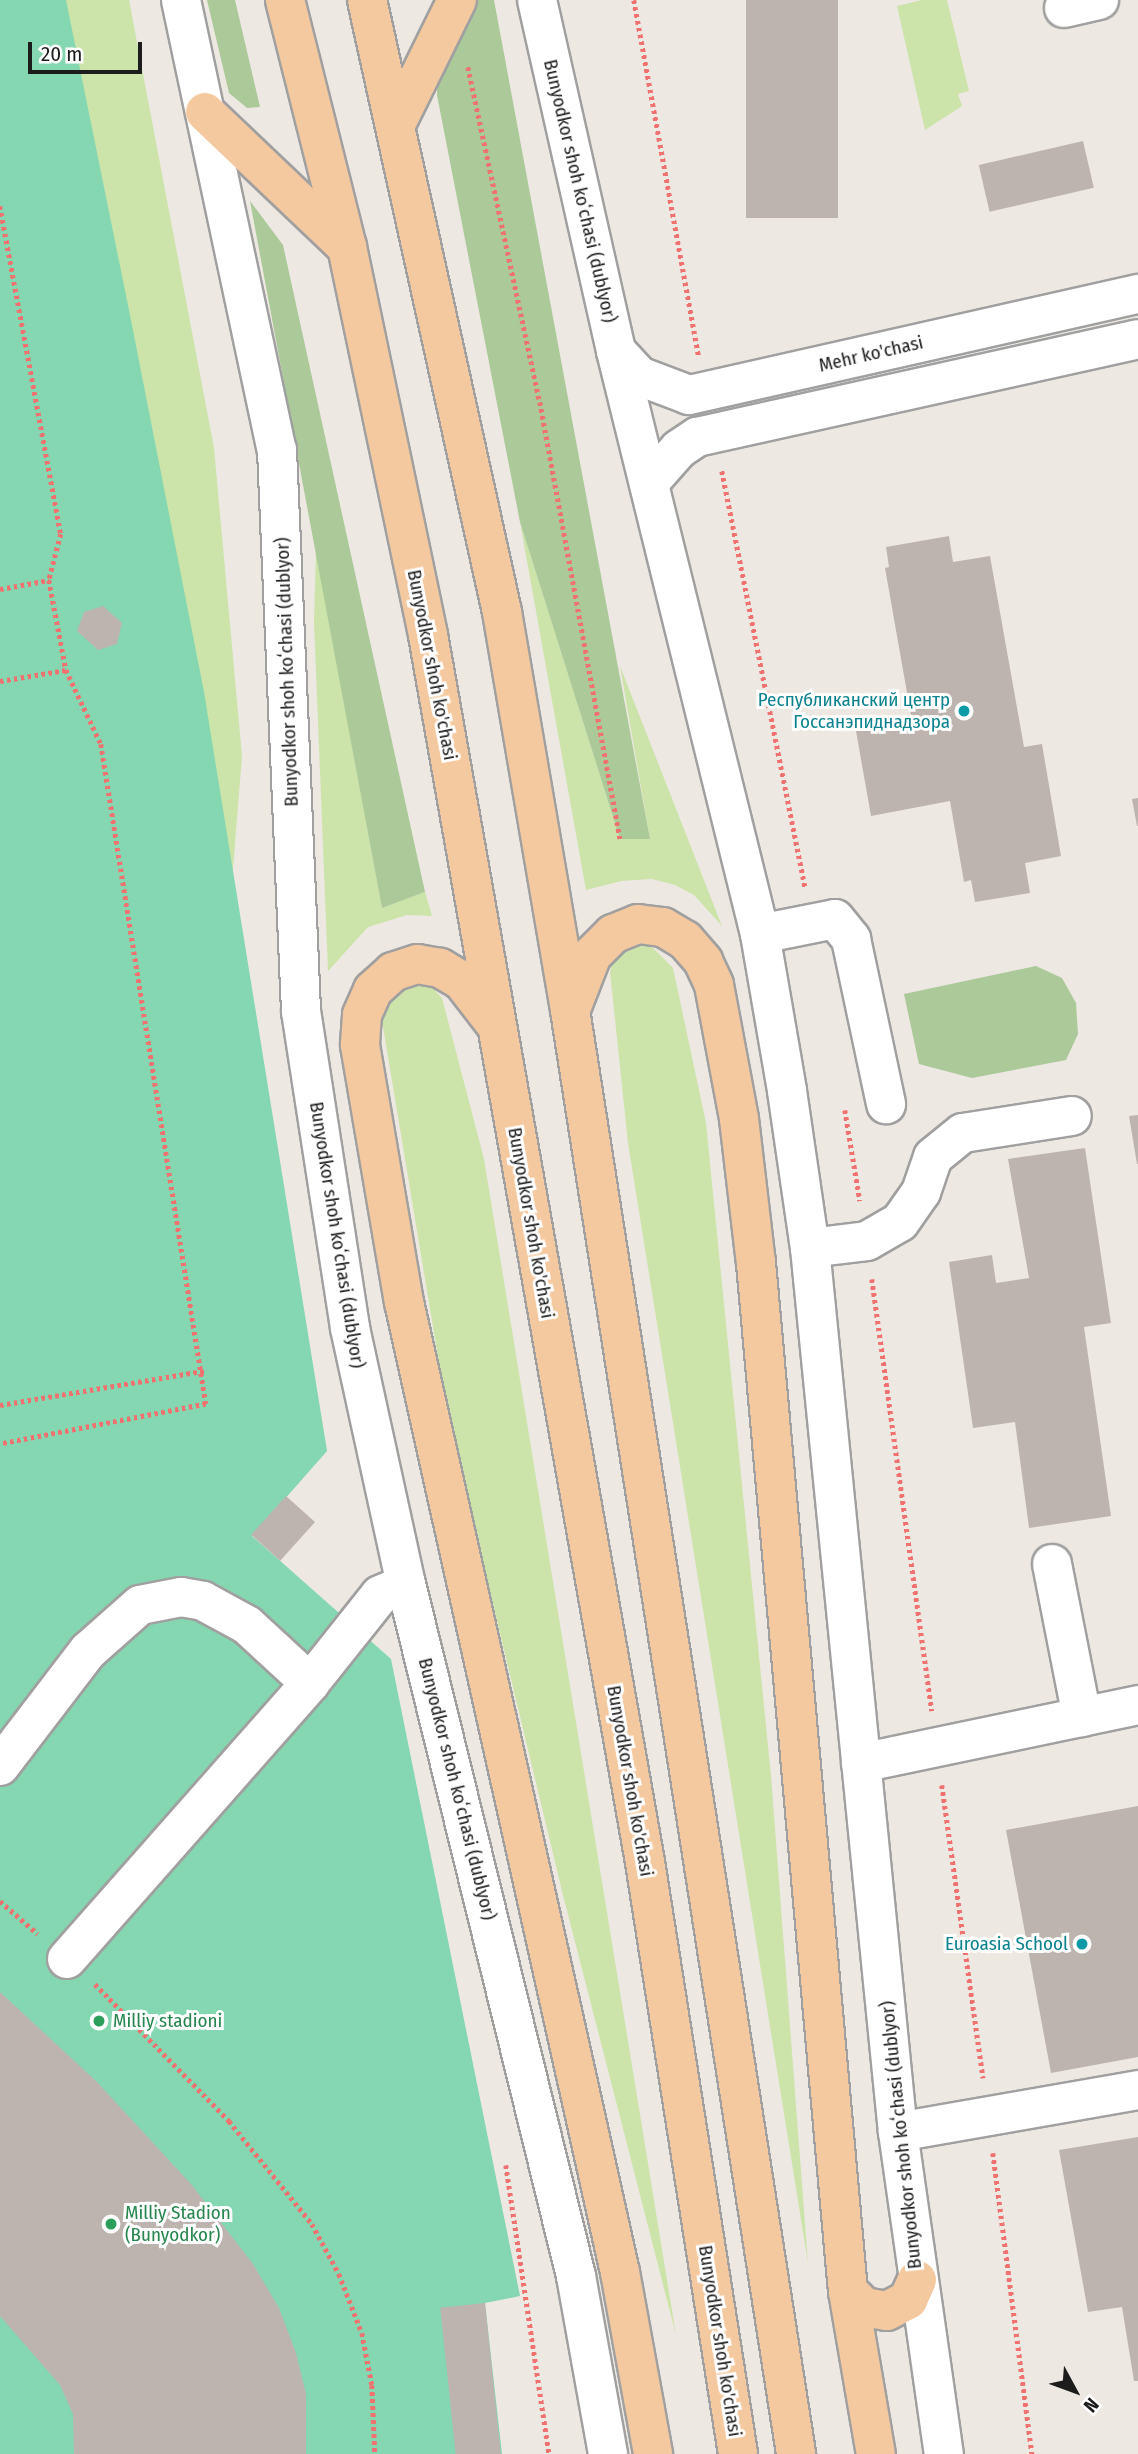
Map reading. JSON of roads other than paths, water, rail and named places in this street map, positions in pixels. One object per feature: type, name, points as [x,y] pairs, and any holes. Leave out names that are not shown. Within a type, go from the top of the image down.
[{"type":"main road","name":"Bunyodkor shoh ko'chasi","points":[[285,0],[347,247],[428,635],[645,1863],[738,2454]]},
{"type":"main road","points":[[367,0],[502,612],[570,1010],[796,2454]]},
{"type":"main road","points":[[396,124],[455,2]]},
{"type":"main road","points":[[205,112],[347,247]]},
{"type":"main road","points":[[570,1010],[592,955],[613,934],[638,925],[663,927],[685,940],[703,961],[714,985],[739,1119],[756,1264],[848,2291],[876,2454]]},
{"type":"main road","points":[[496,1026],[462,981],[440,968],[417,964],[393,972],[373,990],[362,1015],[360,1045],[404,1302],[621,2272],[653,2454]]},
{"type":"main road","points":[[848,2291],[864,2307],[887,2311],[908,2300],[917,2280]]},
{"type":"street","name":"Bunyodkor shoh koʻchasi (dublyor)","points":[[181,0],[277,450],[301,1011],[350,1328],[407,1584],[576,2276],[608,2454]]},
{"type":"street","name":"Bunyodkor shoh koʻchasi (dublyor)","points":[[537,0],[616,351],[760,934],[810,1248],[898,2132],[917,2280],[944,2454]]},
{"type":"street","name":"Mehr ko'chasi","points":[[689,395],[1138,294]]},
{"type":"street","points":[[649,483],[679,449],[697,437],[1138,339]]},
{"type":"street","points":[[616,351],[639,376],[689,395],[697,437]]},
{"type":"street","points":[[760,934],[835,919],[851,939],[886,1104]]},
{"type":"street","points":[[810,1248],[867,1241],[900,1222],[921,1192],[933,1157],[963,1133],[1072,1116]]},
{"type":"street","points":[[1052,1564],[1082,1717]]},
{"type":"street","points":[[67,1959],[310,1683],[380,1595],[407,1584]]},
{"type":"street","points":[[0,1766],[88,1651],[140,1605],[181,1597],[203,1601],[247,1625],[310,1683]]},
{"type":"street","points":[[861,1763],[1138,1705]]},
{"type":"street","points":[[898,2132],[1138,2090]]},
{"type":"place","name":"Республиканский центр Госсанэпиднадзора","points":[[964,711]]},
{"type":"place","name":"Euroasia School","points":[[1082,1944]]},
{"type":"place","name":"Milliy stadioni","points":[[99,2021]]},
{"type":"place","name":"Milliy Stadion (Bunyodkor)","points":[[111,2224]]}]
